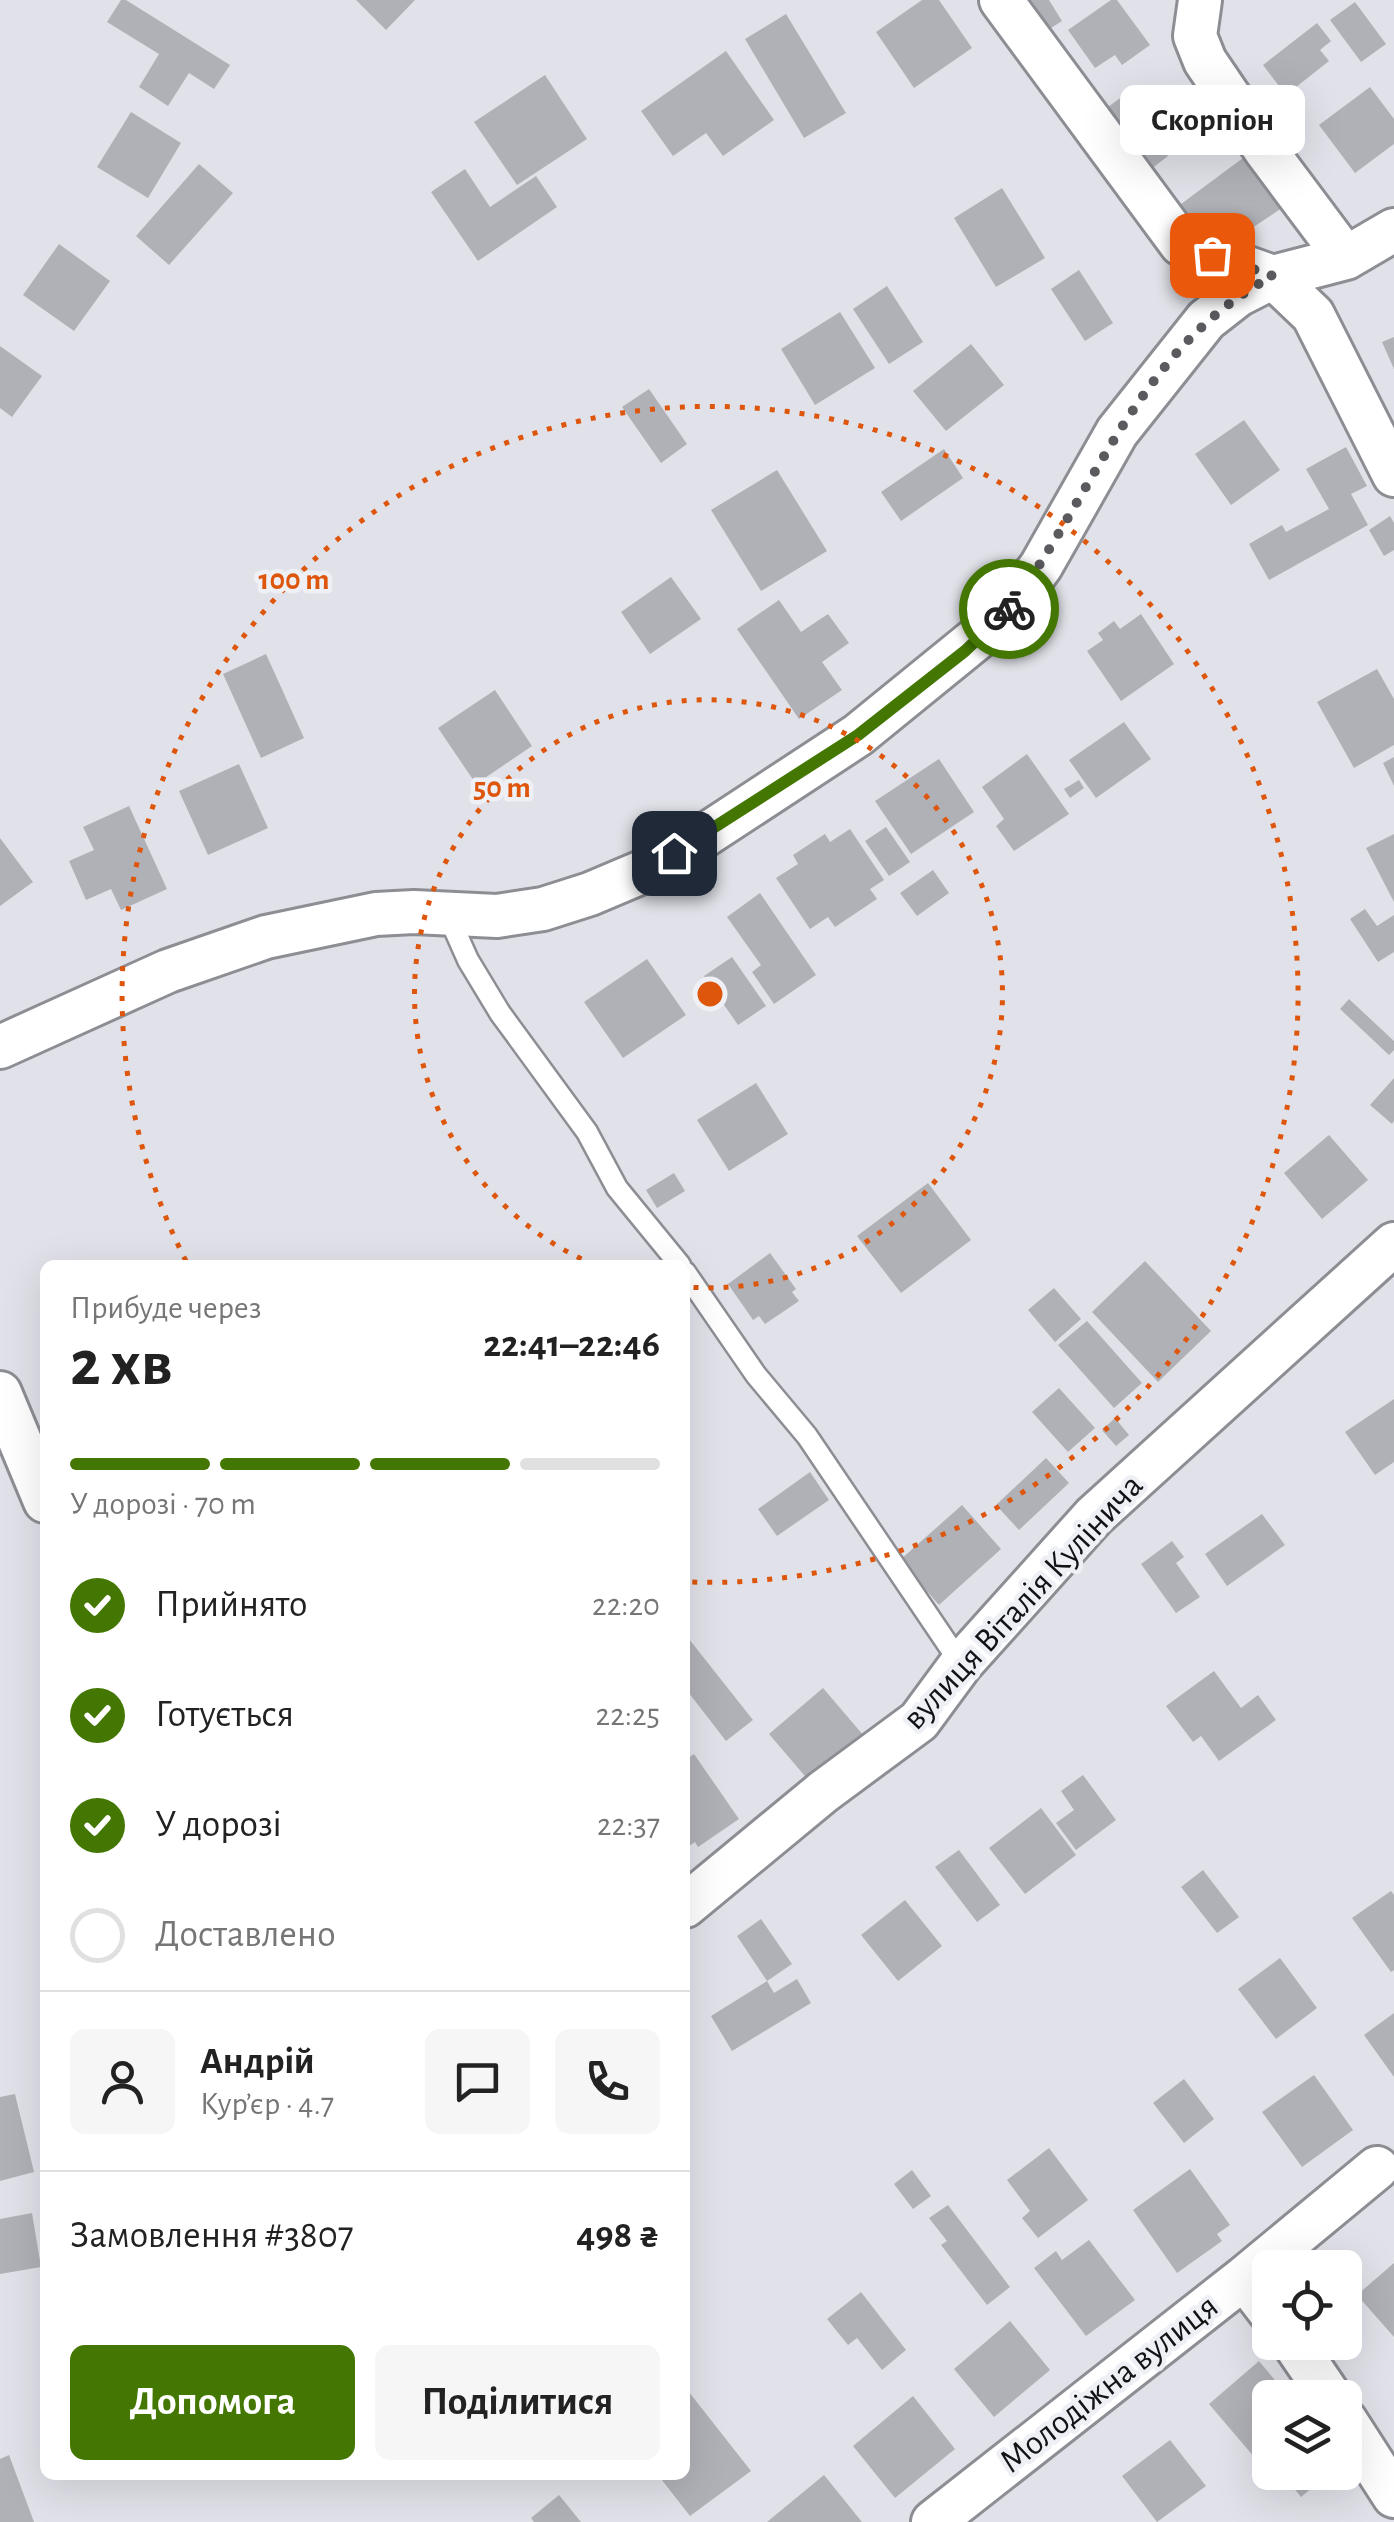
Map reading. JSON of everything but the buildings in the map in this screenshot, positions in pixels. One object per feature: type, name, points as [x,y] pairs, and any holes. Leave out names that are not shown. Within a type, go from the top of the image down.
[{"type":"street","points":[[1000,0],[1181,244],[1273,276],[1313,316],[1394,475]]},
{"type":"street","points":[[1200,0],[1195,36],[1205,61],[1346,258]]},
{"type":"street","points":[[0,1047],[168,971],[266,937],[376,914],[496,916],[543,908],[642,872],[858,735],[1003,617],[1040,566],[1116,432],[1206,320],[1238,295],[1273,276],[1346,258],[1394,230]]},
{"type":"street","name":"вулиця Віталія Кулінича","points":[[690,1902],[823,1792],[919,1721],[961,1664],[1094,1516],[1394,1244]]},
{"type":"street","points":[[0,1394],[40,1489]]},
{"type":"street","name":"Молодіжна вулиця","points":[[932,2522],[1244,2278],[1386,2161]]},
{"type":"street","points":[[1244,2278],[1252,2288]]},
{"type":"street","points":[[1362,2446],[1394,2496]]},
{"type":"lane","points":[[448,915],[468,960],[500,1013],[587,1132],[630,1207],[676,1260]]},
{"type":"lane","points":[[690,1279],[756,1375],[807,1436],[961,1664]]},
{"type":"way so far","points":[[1009,609],[1040,566],[1116,432],[1152,384],[1206,320],[1238,295],[1273,276],[1212,255]]},
{"type":"place","name":"Скорпіон","points":[[1212,255]]},
{"type":"route","points":[[674,853],[858,735],[965,651],[1009,609]]}]
